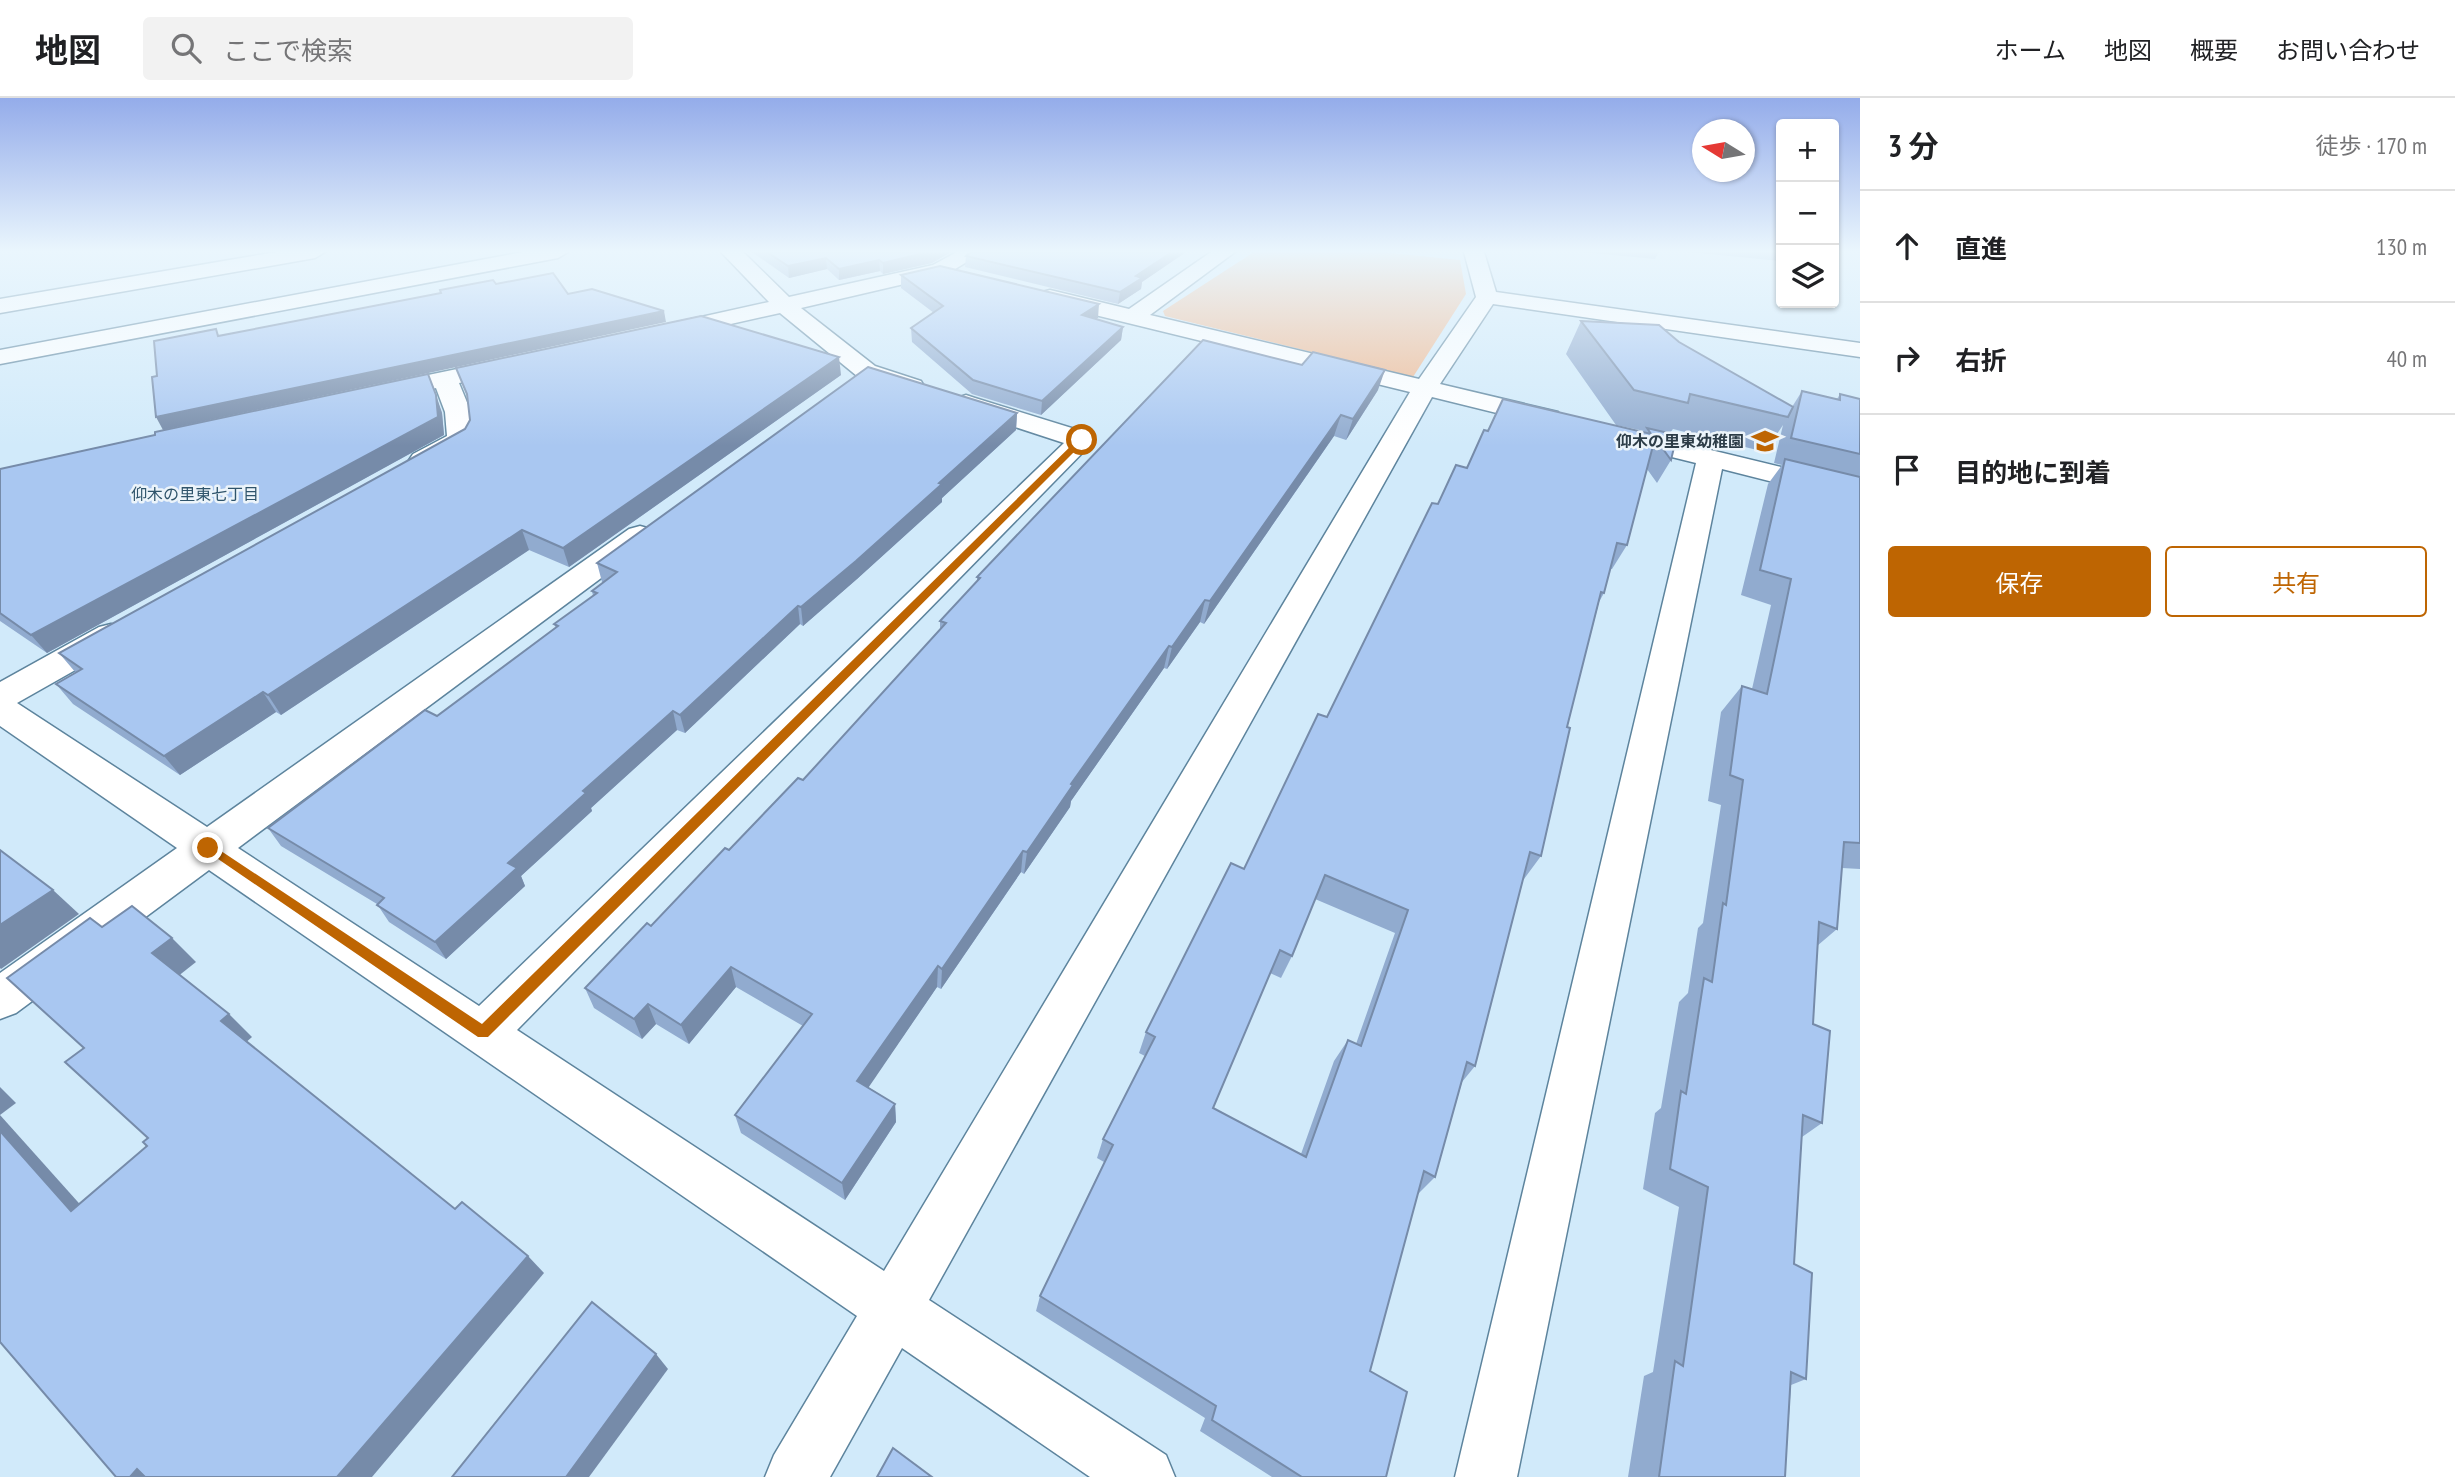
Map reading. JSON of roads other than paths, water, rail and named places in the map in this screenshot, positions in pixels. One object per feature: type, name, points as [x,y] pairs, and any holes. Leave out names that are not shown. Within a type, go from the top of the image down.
[{"type":"street","points":[[0,357],[218,316]]},
{"type":"street","points":[[635,338],[736,316]]},
{"type":"street","points":[[483,1033],[1082,440],[855,379],[795,316]]},
{"type":"street","points":[[1125,316],[1568,423]]},
{"type":"street","points":[[796,1477],[895,1310],[1425,388],[1474,316]]},
{"type":"street","points":[[1623,316],[1860,350]]},
{"type":"street","points":[[351,399],[527,361]]},
{"type":"street","points":[[401,473],[461,439],[458,412],[445,379]]},
{"type":"street","points":[[1607,433],[1860,495]]},
{"type":"street","points":[[1486,1477],[1711,458]]},
{"type":"street","points":[[0,999],[665,517]]},
{"type":"street","points":[[0,697],[134,622]]},
{"type":"street","points":[[0,709],[1144,1477]]},
{"type":"place","name":"仰木の里東幼稚園","points":[[1765,441]]},
{"type":"district","name":"仰木の里東七丁目","points":[[195,494]]}]
